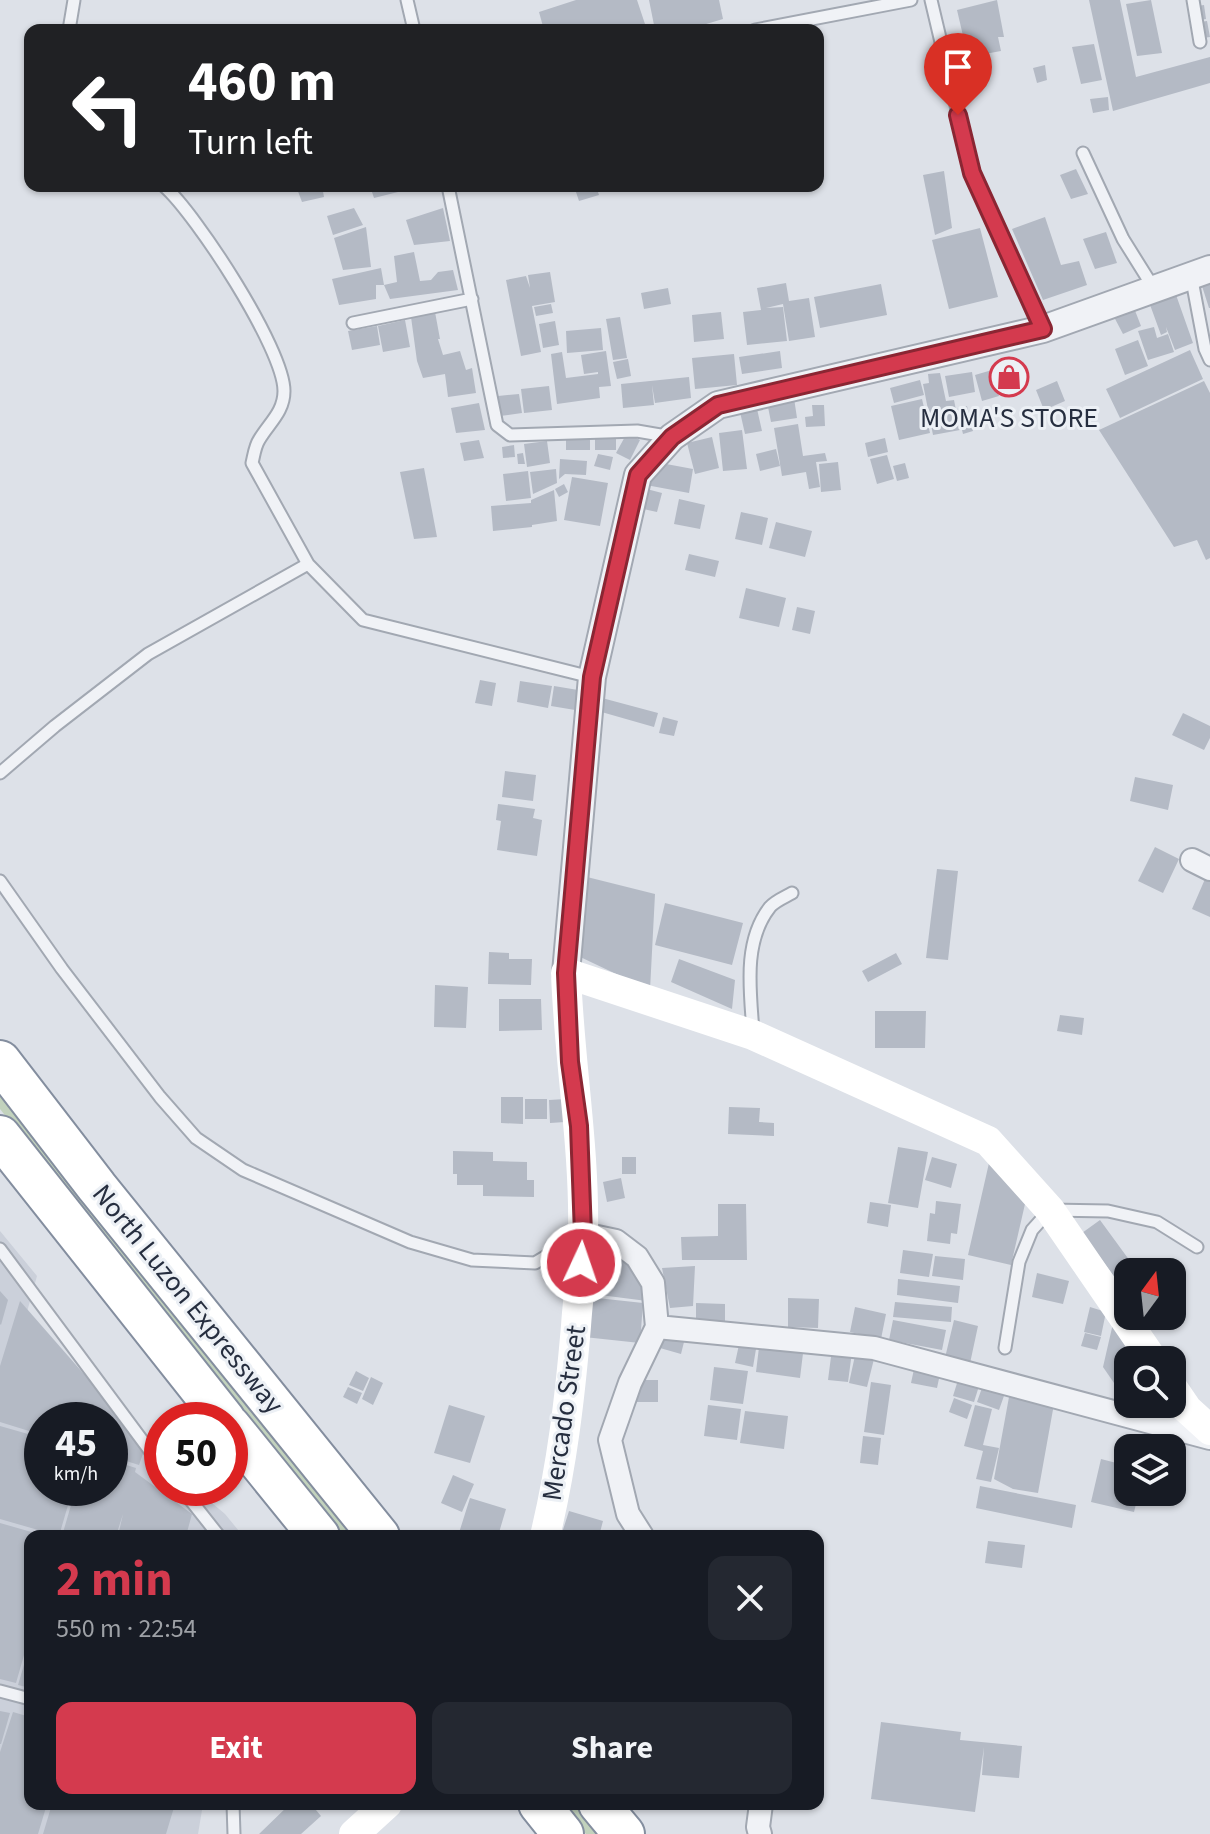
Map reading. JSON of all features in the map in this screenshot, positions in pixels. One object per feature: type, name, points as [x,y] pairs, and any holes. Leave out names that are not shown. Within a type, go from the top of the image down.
[{"type":"highway","name":"North Luzon Expressway","points":[[0,1061],[97,1187],[374,1530]]},
{"type":"highway","name":"North Luzon Expressway","points":[[0,1136],[211,1402]]},
{"type":"highway","name":"North Luzon Expressway","points":[[248,1448],[314,1530]]},
{"type":"highway","points":[[544,1810],[563,1834]]},
{"type":"highway","points":[[604,1810],[624,1834]]},
{"type":"main road","points":[[566,973],[753,1035],[988,1141],[1050,1210],[1143,1346]]},
{"type":"main road","name":"Mercado Street","points":[[546,1530],[559,1480],[569,1404],[583,1234],[579,1126],[570,1062],[566,973]]},
{"type":"main road","points":[[1186,1408],[1210,1430]]},
{"type":"main road","points":[[354,1834],[380,1810]]},
{"type":"street","name":"Mercado Street","points":[[566,973],[592,677],[638,475],[672,437],[718,405],[1043,329],[1201,272]]},
{"type":"street","points":[[583,1234],[616,1241],[637,1257],[653,1283],[657,1327],[630,1383],[610,1440],[628,1514],[638,1530]]},
{"type":"street","points":[[657,1327],[874,1348],[1210,1438]]},
{"type":"street","points":[[760,1810],[760,1834]]},
{"type":"lane","points":[[70,24],[74,0]]},
{"type":"lane","points":[[407,0],[413,24]]},
{"type":"lane","points":[[786,24],[911,0]]},
{"type":"lane","points":[[931,0],[972,173],[1043,329]]},
{"type":"lane","points":[[1193,0],[1200,42]]},
{"type":"lane","points":[[1083,153],[1123,239],[1153,287]]},
{"type":"lane","points":[[171,192],[198,225],[261,324],[276,363],[284,391],[277,418],[258,441],[252,463],[308,564],[363,620],[592,677]]},
{"type":"lane","points":[[449,192],[497,425],[510,435],[637,431],[672,437]]},
{"type":"lane","points":[[1201,272],[1205,349],[1210,360]]},
{"type":"lane","points":[[353,323],[472,299]]},
{"type":"lane","points":[[0,773],[148,654],[308,564]]},
{"type":"lane","points":[[0,881],[62,969],[160,1097],[196,1138],[243,1170],[410,1242],[472,1260],[535,1263],[583,1234]]},
{"type":"lane","points":[[753,1035],[750,981],[753,941],[771,905],[792,893]]},
{"type":"lane","points":[[1005,1348],[1019,1262],[1032,1230],[1050,1210],[1108,1211],[1157,1222],[1197,1247]]},
{"type":"lane","points":[[0,1249],[144,1443]]},
{"type":"lane","points":[[195,1506],[214,1530]]},
{"type":"lane","points":[[0,1691],[24,1697]]},
{"type":"lane","points":[[233,1810],[234,1834]]},
{"type":"shaded area","points":[[0,1231],[37,1276],[1,1405],[24,1413],[24,1506],[128,1506],[128,1445],[144,1450],[144,1506],[215,1506],[238,1530],[24,1530],[24,1810],[202,1810],[198,1834],[0,1834]]},
{"type":"green space","points":[[0,1082],[353,1530],[334,1530],[248,1421],[248,1402],[233,1402],[0,1109]]},
{"type":"green space","points":[[566,1810],[586,1810],[606,1834],[586,1834]]},
{"type":"building","points":[[576,0],[637,0],[645,24],[542,24],[539,12]]},
{"type":"building","points":[[649,0],[719,0],[723,19],[706,24],[654,24]]},
{"type":"building","points":[[997,0],[1004,37],[998,37],[1001,51],[968,57],[957,10]]},
{"type":"building","points":[[1089,0],[1120,0],[1136,77],[1210,57],[1210,83],[1113,111]]},
{"type":"building","points":[[1151,0],[1162,53],[1137,56],[1126,4]]},
{"type":"building","points":[[1204,5],[1206,19],[1200,20],[1197,6]]},
{"type":"building","points":[[1207,21],[1210,37],[1203,38],[1200,22]]},
{"type":"building","points":[[1094,44],[1102,80],[1081,84],[1072,47]]},
{"type":"building","points":[[1045,65],[1047,80],[1037,83],[1033,68]]},
{"type":"building","points":[[1108,97],[1109,110],[1093,113],[1090,99]]},
{"type":"building","points":[[1076,169],[1088,194],[1071,199],[1060,175]]},
{"type":"building","points":[[944,171],[952,228],[935,235],[923,175]]},
{"type":"building","points":[[298,192],[323,192],[324,197],[302,202]]},
{"type":"building","points":[[372,192],[398,192],[374,198]]},
{"type":"building","points":[[576,192],[598,192],[599,195],[579,201]]},
{"type":"building","points":[[354,208],[363,225],[333,235],[327,216]]},
{"type":"building","points":[[443,208],[450,241],[414,245],[406,220]]},
{"type":"building","points":[[1045,217],[1061,265],[1079,261],[1087,285],[1043,300],[1012,229]]},
{"type":"building","points":[[366,227],[371,267],[343,270],[334,238]]},
{"type":"building","points":[[980,228],[998,297],[949,309],[932,240]]},
{"type":"building","points":[[1106,232],[1117,263],[1095,269],[1083,239]]},
{"type":"building","points":[[414,252],[420,281],[431,280],[438,272],[453,270],[458,290],[390,299],[384,285],[397,282],[394,256]]},
{"type":"building","points":[[381,268],[384,285],[376,285],[376,299],[339,305],[332,279]]},
{"type":"building","points":[[550,272],[555,302],[532,306],[541,352],[521,356],[506,280],[526,276],[530,288],[528,275]]},
{"type":"building","points":[[786,283],[789,301],[809,298],[815,337],[789,341],[783,304],[766,308],[783,307],[787,341],[747,345],[743,312],[761,310],[757,288]]},
{"type":"building","points":[[1210,283],[1210,308],[1209,308],[1202,286]]},
{"type":"building","points":[[881,284],[887,315],[820,328],[814,297]]},
{"type":"building","points":[[668,288],[671,304],[644,309],[641,293]]},
{"type":"building","points":[[1175,292],[1193,343],[1175,350],[1166,327],[1167,332],[1161,335],[1149,302]]},
{"type":"building","points":[[551,304],[553,313],[536,316],[534,307]]},
{"type":"building","points":[[1134,308],[1141,326],[1123,334],[1113,315]]},
{"type":"building","points":[[435,312],[443,355],[460,351],[466,370],[472,368],[476,393],[448,397],[445,374],[423,378],[417,361],[411,317]]},
{"type":"building","points":[[721,312],[724,339],[694,342],[692,315]]},
{"type":"building","points":[[620,317],[627,358],[613,360],[606,319]]},
{"type":"building","points":[[405,320],[410,347],[383,352],[378,326]]},
{"type":"building","points":[[555,321],[559,345],[543,348],[539,324]]},
{"type":"building","points":[[377,326],[380,345],[352,350],[348,331]]},
{"type":"building","points":[[1154,327],[1157,338],[1168,334],[1174,352],[1148,360],[1138,331]]},
{"type":"building","points":[[601,328],[603,350],[567,353],[566,331]]},
{"type":"building","points":[[1138,340],[1148,366],[1125,375],[1115,349]]},
{"type":"building","points":[[1190,350],[1203,379],[1120,418],[1106,389]]},
{"type":"building","points":[[606,351],[611,386],[599,387],[600,398],[557,404],[551,354],[562,352],[566,378],[598,374],[584,374],[581,355]]},
{"type":"building","points":[[780,351],[782,368],[742,374],[739,357]]},
{"type":"building","points":[[734,354],[737,385],[695,389],[692,358]]},
{"type":"building","points":[[628,359],[631,376],[617,379],[613,362]]},
{"type":"building","points":[[992,370],[999,396],[982,401],[975,375]]},
{"type":"building","points":[[972,372],[975,392],[949,397],[945,376]]},
{"type":"building","points":[[940,373],[946,401],[954,400],[960,430],[933,435],[923,384],[929,383],[928,374]]},
{"type":"building","points":[[689,377],[691,398],[655,403],[652,385],[654,405],[623,408],[621,384]]},
{"type":"building","points":[[920,380],[924,395],[894,403],[890,388]]},
{"type":"building","points":[[1057,381],[1065,401],[1044,410],[1036,390]]},
{"type":"building","points":[[1204,381],[1210,393],[1210,558],[1206,560],[1197,540],[1174,547],[1099,430]]},
{"type":"building","points":[[549,386],[552,410],[524,413],[521,389]]},
{"type":"building","points":[[519,394],[522,413],[500,416],[498,396]]},
{"type":"building","points":[[794,398],[797,418],[771,422],[767,402]]},
{"type":"building","points":[[922,399],[930,433],[899,440],[891,406]]},
{"type":"building","points":[[755,400],[762,431],[745,434],[738,403]]},
{"type":"building","points":[[479,403],[485,430],[456,433],[451,408]]},
{"type":"building","points":[[812,405],[824,405],[825,426],[806,427],[805,417],[813,416]]},
{"type":"building","points":[[967,406],[973,431],[963,434],[957,409]]},
{"type":"building","points":[[798,424],[803,456],[825,453],[827,461],[816,462],[820,487],[809,489],[806,472],[782,476],[774,428]]},
{"type":"building","points":[[742,430],[747,469],[723,471],[719,433]]},
{"type":"building","points":[[595,432],[616,433],[616,450],[595,450]]},
{"type":"building","points":[[566,433],[590,433],[590,450],[566,450]]},
{"type":"building","points":[[627,433],[640,440],[630,460],[616,453]]},
{"type":"building","points":[[712,437],[719,468],[695,474],[687,443]]},
{"type":"building","points":[[885,438],[888,452],[868,457],[865,443]]},
{"type":"building","points":[[479,440],[484,458],[464,461],[460,443]]},
{"type":"building","points":[[547,441],[550,463],[527,467],[524,444]]},
{"type":"building","points":[[514,445],[515,457],[503,458],[502,447]]},
{"type":"building","points":[[776,449],[780,466],[760,471],[756,454]]},
{"type":"building","points":[[523,453],[525,464],[518,464],[517,454]]},
{"type":"building","points":[[598,454],[613,457],[610,470],[594,466]]},
{"type":"building","points":[[887,455],[894,479],[877,484],[870,459]]},
{"type":"building","points":[[560,459],[587,461],[586,475],[565,474],[559,479]]},
{"type":"building","points":[[650,461],[693,469],[689,493],[646,485]]},
{"type":"building","points":[[838,462],[841,490],[821,492],[819,464]]},
{"type":"building","points":[[905,463],[909,478],[897,481],[893,466]]},
{"type":"building","points":[[424,468],[437,537],[414,539],[400,472]]},
{"type":"building","points":[[556,469],[557,483],[533,494],[530,472]]},
{"type":"building","points":[[528,471],[531,498],[506,501],[503,474]]},
{"type":"building","points":[[572,477],[608,483],[600,526],[564,520]]},
{"type":"building","points":[[564,484],[568,492],[559,497],[555,489]]},
{"type":"building","points":[[639,487],[662,493],[657,512],[634,507]]},
{"type":"building","points":[[554,490],[557,521],[493,531],[491,506],[531,503],[531,500]]},
{"type":"building","points":[[679,499],[705,505],[700,529],[674,524]]},
{"type":"building","points":[[741,512],[768,518],[762,545],[735,539]]},
{"type":"building","points":[[776,522],[812,531],[805,557],[769,548]]},
{"type":"building","points":[[689,554],[719,561],[715,577],[685,570]]},
{"type":"building","points":[[746,588],[786,598],[779,627],[739,618]]},
{"type":"building","points":[[797,607],[815,611],[810,634],[792,630]]},
{"type":"building","points":[[480,680],[496,683],[492,706],[475,703]]},
{"type":"building","points":[[520,681],[552,686],[548,708],[517,702]]},
{"type":"building","points":[[554,686],[578,690],[575,710],[551,706]]},
{"type":"building","points":[[602,698],[658,713],[654,727],[598,711]]},
{"type":"building","points":[[1183,713],[1210,726],[1210,738],[1204,750],[1172,735]]},
{"type":"building","points":[[663,717],[678,721],[674,736],[659,733]]},
{"type":"building","points":[[505,771],[536,775],[533,801],[502,797]]},
{"type":"building","points":[[1135,777],[1173,785],[1168,810],[1130,801]]},
{"type":"building","points":[[498,804],[535,809],[533,818],[542,820],[537,856],[497,850],[501,821],[496,820]]},
{"type":"building","points":[[1155,847],[1179,859],[1163,893],[1138,881]]},
{"type":"building","points":[[937,869],[958,871],[948,960],[926,958]]},
{"type":"building","points":[[583,876],[655,894],[650,990],[576,955]]},
{"type":"building","points":[[1205,879],[1210,881],[1210,917],[1192,909]]},
{"type":"building","points":[[665,903],[743,923],[732,965],[655,945]]},
{"type":"building","points":[[489,952],[509,953],[509,959],[532,959],[531,985],[488,984]]},
{"type":"building","points":[[896,953],[902,964],[868,982],[862,971]]},
{"type":"building","points":[[679,959],[735,980],[732,1009],[671,982]]},
{"type":"building","points":[[435,985],[468,987],[466,1028],[434,1027]]},
{"type":"building","points":[[499,999],[541,999],[542,1030],[499,1031]]},
{"type":"building","points":[[875,1011],[926,1011],[925,1048],[875,1048]]},
{"type":"building","points":[[1060,1015],[1084,1018],[1082,1035],[1057,1031]]},
{"type":"building","points":[[501,1097],[523,1097],[523,1124],[501,1123]]},
{"type":"building","points":[[525,1099],[547,1099],[547,1119],[525,1119]]},
{"type":"building","points":[[565,1099],[565,1122],[550,1123],[549,1100]]},
{"type":"building","points":[[729,1107],[760,1108],[759,1122],[774,1123],[774,1136],[728,1134]]},
{"type":"building","points":[[898,1147],[928,1152],[918,1208],[888,1203]]},
{"type":"building","points":[[453,1151],[493,1152],[493,1161],[527,1162],[527,1180],[534,1180],[534,1197],[483,1196],[483,1185],[457,1185],[457,1174],[453,1174]]},
{"type":"building","points":[[622,1157],[636,1157],[636,1174],[622,1174]]},
{"type":"building","points":[[932,1157],[957,1164],[951,1188],[925,1180]]},
{"type":"building","points":[[989,1163],[1025,1204],[1011,1265],[968,1255]]},
{"type":"building","points":[[621,1178],[625,1198],[607,1202],[603,1182]]},
{"type":"building","points":[[936,1201],[961,1204],[957,1234],[951,1233],[950,1244],[927,1241],[930,1213],[935,1214]]},
{"type":"building","points":[[870,1202],[891,1205],[888,1227],[867,1223]]},
{"type":"building","points":[[718,1204],[746,1204],[747,1260],[682,1260],[681,1237],[718,1236]]},
{"type":"building","points":[[1100,1220],[1128,1258],[1114,1258],[1114,1276],[1082,1233]]},
{"type":"building","points":[[590,1245],[610,1247],[628,1257],[649,1289],[647,1301],[600,1295],[601,1283],[585,1280]]},
{"type":"building","points":[[903,1250],[933,1254],[929,1277],[900,1273]]},
{"type":"building","points":[[935,1256],[965,1259],[963,1280],[932,1276]]},
{"type":"building","points":[[695,1266],[693,1306],[670,1308],[662,1268]]},
{"type":"building","points":[[1037,1273],[1069,1281],[1063,1304],[1032,1297]]},
{"type":"building","points":[[898,1279],[960,1286],[958,1303],[897,1295]]},
{"type":"building","points":[[0,1291],[8,1300],[1,1325],[0,1324]]},
{"type":"building","points":[[588,1297],[643,1303],[640,1343],[584,1337]]},
{"type":"building","points":[[788,1298],[819,1299],[818,1328],[788,1327]]},
{"type":"building","points":[[20,1301],[108,1402],[24,1402],[24,1429],[0,1422],[0,1366]]},
{"type":"building","points":[[895,1302],[952,1307],[951,1322],[893,1317]]},
{"type":"building","points":[[696,1303],[725,1304],[725,1324],[696,1324]]},
{"type":"building","points":[[855,1307],[886,1314],[881,1339],[850,1332]]},
{"type":"building","points":[[1090,1307],[1106,1312],[1101,1336],[1084,1332]]},
{"type":"building","points":[[1114,1319],[1114,1330],[1122,1330],[1132,1346],[1114,1346],[1114,1383],[1103,1367]]},
{"type":"building","points":[[893,1320],[946,1330],[942,1350],[889,1340]]},
{"type":"building","points":[[954,1320],[978,1326],[969,1368],[944,1362]]},
{"type":"building","points":[[1085,1333],[1101,1337],[1097,1350],[1081,1346]]},
{"type":"building","points":[[686,1334],[681,1354],[660,1348],[664,1335]]},
{"type":"building","points":[[760,1339],[804,1345],[800,1378],[756,1372]]},
{"type":"building","points":[[740,1340],[757,1343],[753,1367],[735,1363]]},
{"type":"building","points":[[832,1349],[852,1352],[848,1382],[828,1380]]},
{"type":"building","points":[[856,1351],[875,1355],[867,1387],[849,1383]]},
{"type":"building","points":[[714,1367],[748,1371],[743,1404],[710,1400]]},
{"type":"building","points":[[914,1369],[940,1374],[937,1388],[911,1383]]},
{"type":"building","points":[[356,1371],[369,1378],[363,1391],[349,1385]]},
{"type":"building","points":[[371,1377],[383,1383],[373,1405],[362,1399]]},
{"type":"building","points":[[633,1380],[658,1380],[658,1402],[633,1402]]},
{"type":"building","points":[[958,1380],[979,1386],[974,1402],[953,1396]]},
{"type":"building","points":[[871,1382],[891,1385],[884,1435],[864,1432]]},
{"type":"building","points":[[983,1385],[1005,1393],[999,1410],[977,1402]]},
{"type":"building","points":[[348,1387],[362,1393],[357,1404],[343,1397]]},
{"type":"building","points":[[1009,1397],[1054,1404],[1038,1493],[1013,1489],[994,1479]]},
{"type":"building","points":[[954,1398],[972,1405],[967,1419],[949,1412]]},
{"type":"building","points":[[449,1405],[485,1416],[470,1463],[434,1453]]},
{"type":"building","points":[[708,1405],[741,1409],[737,1440],[704,1436]]},
{"type":"building","points":[[975,1405],[992,1409],[983,1445],[999,1448],[991,1482],[976,1479],[983,1451],[964,1446]]},
{"type":"building","points":[[745,1411],[788,1416],[784,1449],[740,1443]]},
{"type":"building","points":[[128,1424],[144,1443],[139,1465],[128,1462]]},
{"type":"building","points":[[0,1426],[24,1433],[24,1506],[68,1506],[61,1530],[38,1530],[0,1519]]},
{"type":"building","points":[[863,1436],[881,1438],[878,1465],[860,1463]]},
{"type":"building","points":[[1101,1459],[1114,1462],[1114,1506],[1136,1506],[1134,1512],[1091,1502]]},
{"type":"building","points":[[128,1466],[136,1468],[135,1472],[144,1479],[144,1506],[181,1506],[192,1514],[188,1530],[119,1530],[123,1514],[118,1530],[64,1530],[71,1506],[128,1506]]},
{"type":"building","points":[[453,1475],[474,1484],[462,1512],[441,1503]]},
{"type":"building","points":[[980,1486],[1076,1505],[1072,1528],[976,1508]]},
{"type":"building","points":[[470,1498],[506,1509],[500,1530],[460,1530]]},
{"type":"building","points":[[569,1511],[603,1521],[601,1530],[563,1530]]},
{"type":"building","points":[[0,1523],[24,1530],[24,1655],[16,1683],[0,1679]]},
{"type":"building","points":[[988,1541],[1025,1545],[1022,1568],[985,1563]]},
{"type":"building","points":[[24,1665],[24,1686],[18,1685]]},
{"type":"building","points":[[0,1711],[10,1713],[1,1744],[0,1744]]},
{"type":"building","points":[[13,1712],[24,1715],[24,1810],[45,1810],[38,1834],[0,1834],[0,1752]]},
{"type":"building","points":[[881,1722],[961,1732],[960,1740],[1022,1746],[1019,1778],[982,1775],[984,1747],[975,1812],[871,1799]]},
{"type":"building","points":[[50,1810],[173,1810],[166,1834],[43,1834]]},
{"type":"building","points":[[284,1810],[316,1810],[321,1816],[301,1834],[259,1834]]},
{"type":"place","name":"MOMA'S STORE","points":[[1009,377]]},
{"type":"route","points":[[581,1263],[583,1234],[579,1126],[570,1062],[566,973],[592,677],[638,475],[672,437],[718,405],[1043,329],[972,173],[958,115]]}]
